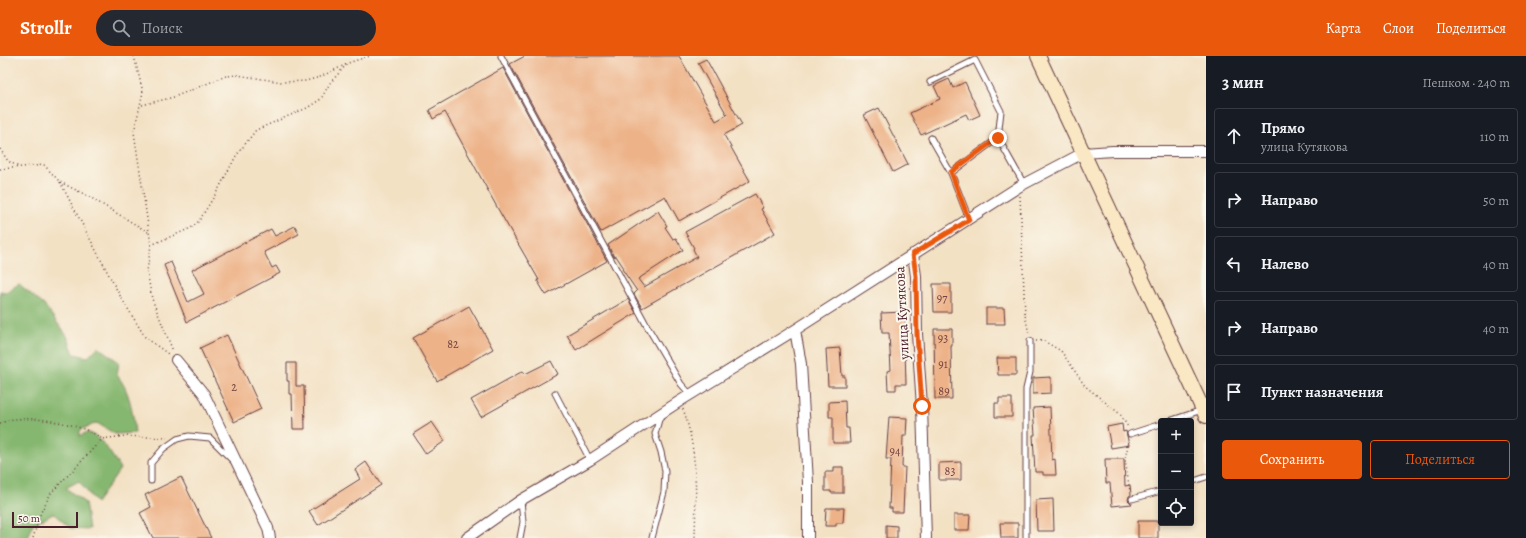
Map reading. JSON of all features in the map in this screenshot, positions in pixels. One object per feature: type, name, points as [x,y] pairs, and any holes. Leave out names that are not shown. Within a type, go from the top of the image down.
[{"type":"main road","points":[[1038,56],[1205,413]]},
{"type":"street","points":[[467,538],[521,500],[590,460],[690,394],[795,330],[1022,185],[1083,153],[1113,151],[1206,151]]},
{"type":"street","name":"улица Кутякова","points":[[913,254],[916,276],[917,334],[922,406],[926,538]]},
{"type":"street","points":[[795,330],[802,364],[808,482],[808,538]]},
{"type":"street","points":[[176,360],[204,394],[268,528],[270,538]]},
{"type":"lane","points":[[501,56],[647,326],[681,384],[690,394]]},
{"type":"lane","points":[[930,82],[975,60],[1001,111],[998,138],[1022,185]]},
{"type":"lane","points":[[931,138],[951,172],[969,220]]},
{"type":"lane","points":[[951,172],[998,138]]},
{"type":"lane","points":[[1026,538],[1026,389],[1030,372],[1030,341]]},
{"type":"lane","points":[[555,393],[590,460]]},
{"type":"lane","points":[[1182,418],[1205,413]]},
{"type":"lane","points":[[652,538],[664,492],[665,471],[655,434],[660,414]]},
{"type":"lane","points":[[1130,434],[1158,425]]},
{"type":"lane","points":[[151,481],[151,463],[163,449],[176,438],[189,436],[210,438],[240,467]]},
{"type":"lane","points":[[1194,481],[1206,477]]},
{"type":"lane","points":[[1132,499],[1158,492]]},
{"type":"lane","points":[[520,538],[523,522],[521,500]]},
{"type":"path","points":[[134,56],[143,92],[134,132],[151,245],[147,271],[152,299],[176,360]]},
{"type":"path","points":[[141,105],[174,97],[226,76],[237,75],[282,82],[306,81],[320,77],[348,63],[370,56]]},
{"type":"path","points":[[151,245],[191,228],[199,221],[236,156],[256,130],[308,108],[321,99],[330,83],[348,63]]},
{"type":"path","points":[[0,149],[8,161],[19,167]]},
{"type":"path","points":[[0,169],[44,165],[60,182],[119,294],[145,337],[176,360]]},
{"type":"path","points":[[60,182],[88,196],[148,232]]},
{"type":"path","points":[[1022,185],[1025,315],[1030,341],[1044,341],[1061,351],[1085,386],[1120,414],[1127,425],[1130,434],[1125,459],[1127,481],[1132,499]]},
{"type":"path","points":[[680,401],[685,415],[696,470],[695,538]]},
{"type":"path","points":[[0,423],[14,419],[40,419],[94,432],[102,439]]},
{"type":"path","points":[[33,538],[41,512],[51,492],[102,439],[125,436],[176,438]]},
{"type":"green space","points":[[19,284],[45,306],[67,336],[74,354],[88,357],[98,347],[119,362],[117,375],[128,395],[132,410],[135,433],[115,434],[97,423],[80,430],[80,436],[84,433],[88,433],[98,438],[111,454],[120,469],[96,503],[79,481],[66,488],[85,503],[89,529],[70,528],[53,513],[33,524],[28,538],[0,538],[0,291],[6,292]]},
{"type":"building","points":[[525,56],[679,56],[716,121],[727,115],[698,63],[706,59],[742,125],[724,135],[750,181],[679,221],[665,196],[601,232],[510,64]]},
{"type":"building","points":[[503,68],[607,261],[546,295],[445,112],[433,119],[429,110]]},
{"type":"building","points":[[949,79],[953,88],[965,82],[980,115],[969,120],[966,114],[921,135],[910,113],[940,99],[934,86]]},
{"type":"building","points":[[879,108],[908,164],[893,172],[864,115]]},
{"type":"building","points":[[755,194],[763,208],[761,209],[775,233],[642,308],[634,294],[637,291],[622,269],[624,268],[616,256],[614,257],[608,245],[658,211],[667,226],[665,227],[673,239],[676,238],[683,250],[638,279],[644,287],[697,257],[685,232]]},
{"type":"building","points":[[295,226],[299,234],[264,252],[272,268],[276,266],[280,273],[187,322],[164,265],[171,262],[188,302],[204,294],[192,270],[271,229],[275,236]]},
{"type":"building","points":[[933,284],[951,284],[951,312],[934,312]]},
{"type":"building","points":[[628,299],[636,313],[576,350],[567,335]]},
{"type":"building","points":[[469,306],[493,349],[437,381],[413,338]]},
{"type":"building","points":[[986,308],[1004,308],[1005,324],[986,324]]},
{"type":"building","points":[[905,312],[906,332],[902,332],[902,349],[905,349],[906,384],[896,384],[896,390],[888,390],[887,371],[891,370],[889,333],[882,333],[881,313]]},
{"type":"building","points":[[934,329],[952,329],[952,399],[935,399]]},
{"type":"building","points":[[227,335],[261,409],[234,422],[200,348]]},
{"type":"building","points":[[840,348],[842,376],[845,376],[845,386],[828,386],[826,349]]},
{"type":"building","points":[[997,358],[1016,358],[1016,375],[998,375]]},
{"type":"building","points":[[551,361],[558,374],[481,417],[471,400],[523,371],[525,374]]},
{"type":"building","points":[[287,363],[296,363],[296,386],[304,386],[305,429],[293,429],[292,394],[289,394]]},
{"type":"building","points":[[1051,377],[1051,393],[1033,394],[1033,378]]},
{"type":"building","points":[[999,398],[1012,398],[1012,417],[995,417],[995,403],[999,403]]},
{"type":"building","points":[[845,401],[846,428],[849,428],[850,443],[833,443],[833,417],[829,417],[829,402]]},
{"type":"building","points":[[1050,407],[1052,460],[1055,459],[1056,475],[1043,475],[1043,472],[1035,472],[1033,408]]},
{"type":"building","points":[[889,417],[907,418],[906,436],[903,436],[902,467],[905,467],[903,512],[892,512],[892,508],[889,508],[891,459],[886,459]]},
{"type":"building","points":[[432,422],[445,441],[426,454],[413,434]]},
{"type":"building","points":[[1122,424],[1123,432],[1126,431],[1129,445],[1111,448],[1107,427]]},
{"type":"building","points":[[1105,459],[1124,459],[1125,486],[1130,485],[1131,495],[1129,496],[1128,500],[1132,504],[1112,506],[1110,483],[1106,483]]},
{"type":"building","points":[[366,462],[381,485],[318,525],[309,511],[360,479],[355,470]]},
{"type":"building","points":[[961,462],[961,480],[939,480],[939,463]]},
{"type":"building","points":[[834,467],[843,467],[843,493],[831,493],[831,491],[825,491],[825,472],[834,472]]},
{"type":"building","points":[[181,477],[211,538],[153,538],[140,513],[151,507],[145,495]]},
{"type":"building","points":[[1053,499],[1054,531],[1037,531],[1036,500]]},
{"type":"building","points":[[826,508],[844,508],[843,523],[836,523],[836,526],[825,526]]},
{"type":"building","points":[[954,515],[970,515],[969,530],[954,530]]},
{"type":"building","points":[[1138,521],[1158,521],[1158,538],[1138,538]]},
{"type":"building","points":[[1000,523],[1018,523],[1018,538],[1001,538]]},
{"type":"building","points":[[886,525],[897,526],[897,538],[886,538]]},
{"type":"route","points":[[922,406],[917,334],[916,276],[913,254],[969,220],[951,172],[998,138]]}]
